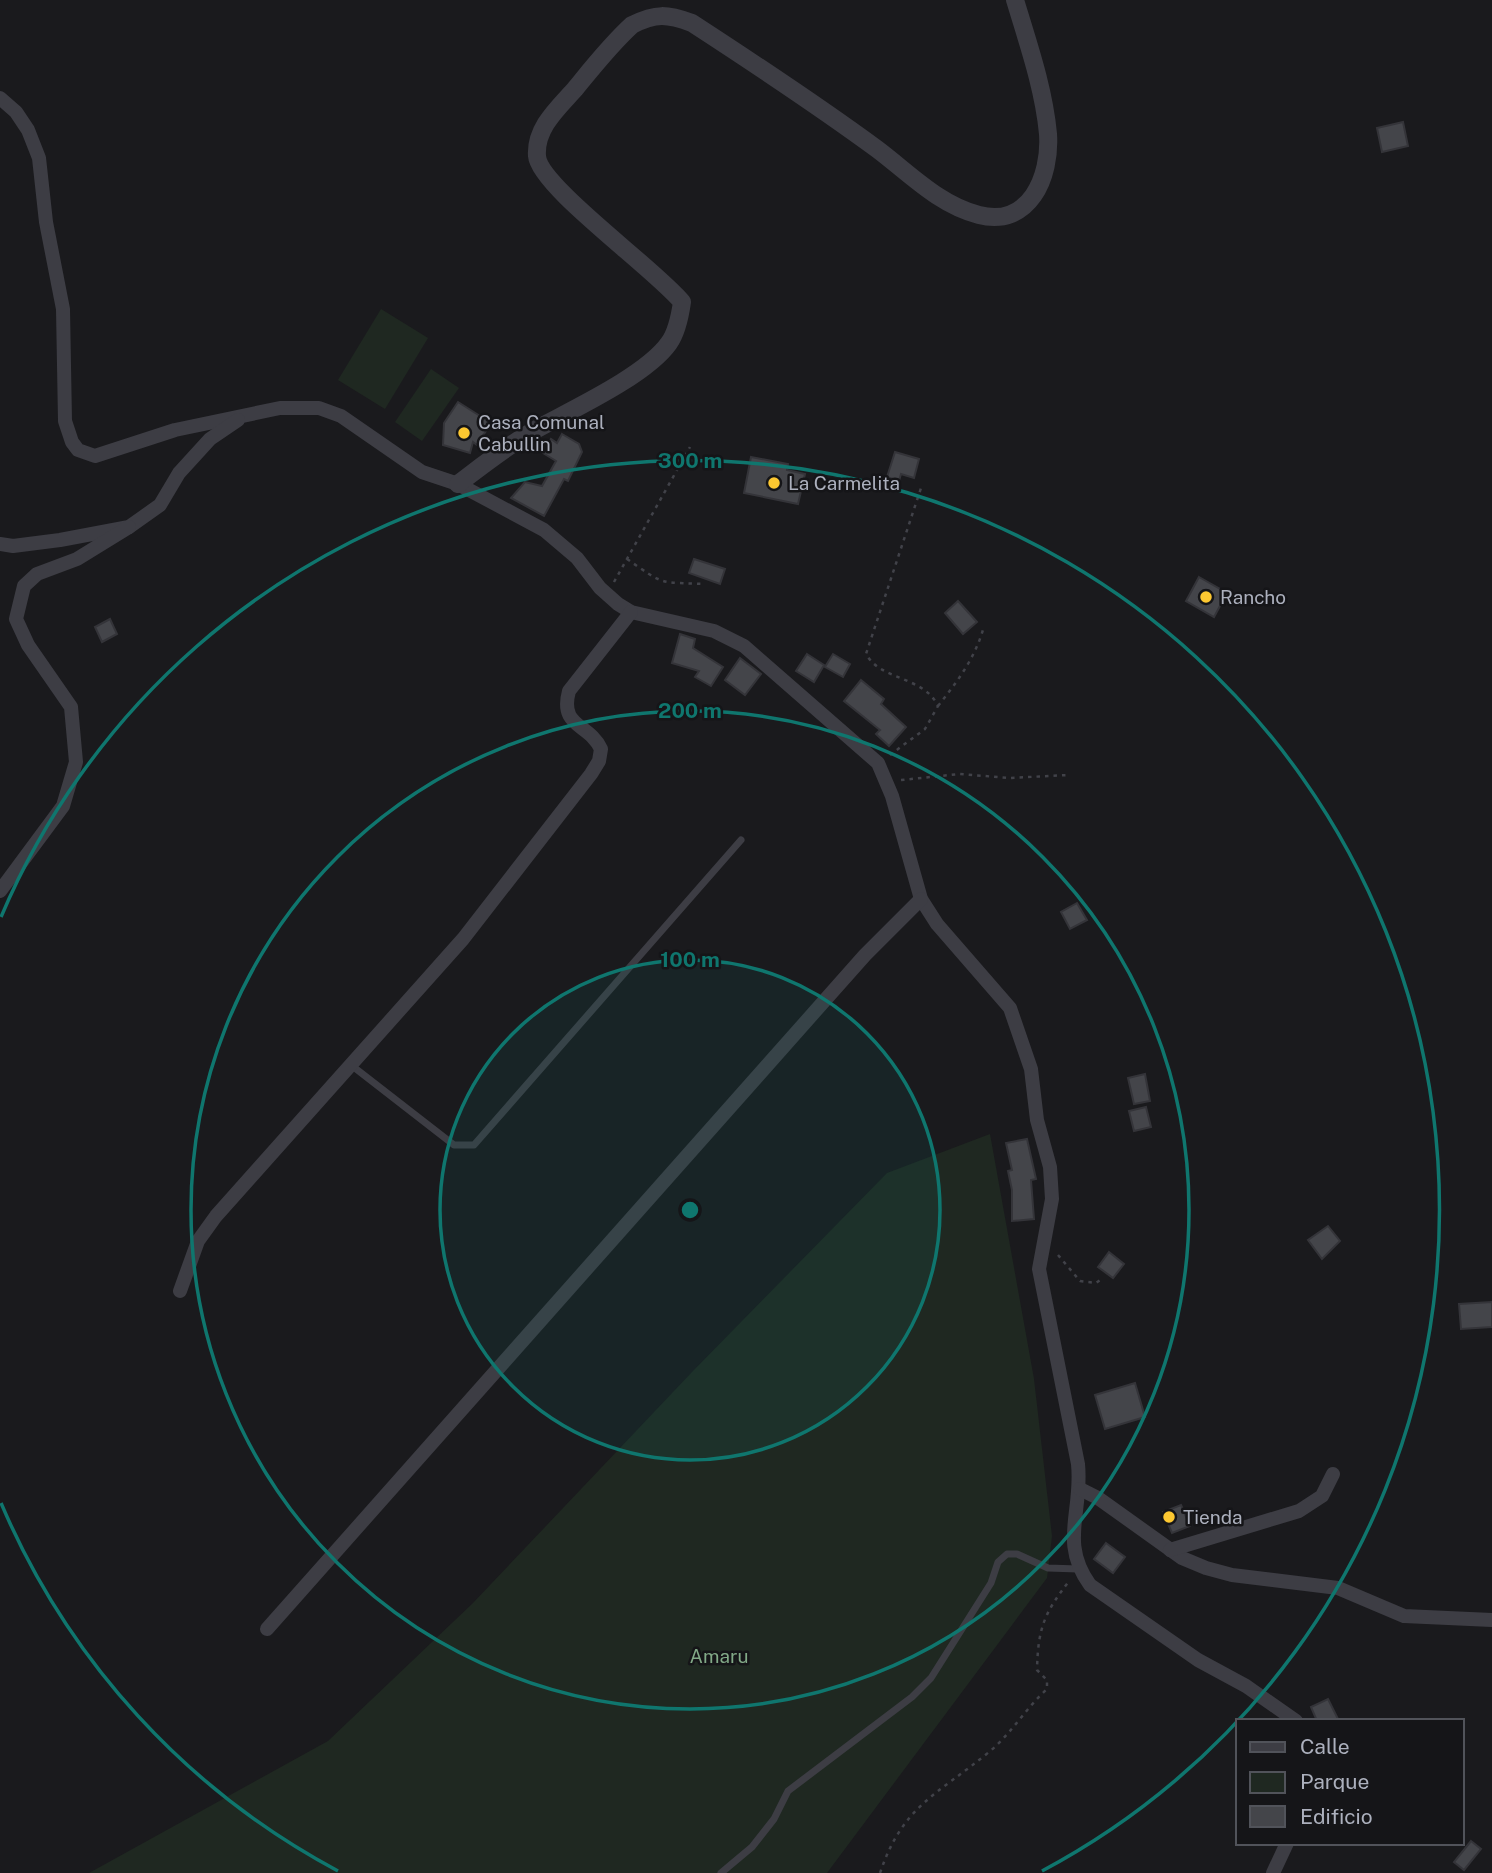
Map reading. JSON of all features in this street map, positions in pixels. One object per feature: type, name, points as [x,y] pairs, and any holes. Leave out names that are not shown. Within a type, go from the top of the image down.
[{"type":"street","points":[[458,484],[531,432],[602,394],[627,377],[669,343],[676,328],[681,302],[673,292],[643,262],[561,194],[543,174],[537,158],[542,127],[632,25],[652,15],[692,23],[878,150],[921,186],[953,205],[989,217],[1012,215],[1032,201],[1048,148],[1035,71],[1015,0]]},
{"type":"street","points":[[0,98],[16,112],[28,130],[39,158],[46,222],[62,309],[65,421],[72,442],[84,454],[95,456],[175,430],[280,408],[319,408],[360,427],[422,472],[458,484],[544,530],[577,558],[607,594],[631,612],[714,631],[744,646],[878,762],[888,782],[921,900],[937,924],[1010,1008],[1031,1069],[1037,1120],[1050,1167],[1052,1199],[1039,1269],[1066,1398],[1080,1489],[1072,1535],[1078,1569],[1090,1586],[1198,1660],[1246,1686],[1293,1719]]},
{"type":"street","points":[[0,891],[63,806],[76,762],[71,707],[28,645],[16,619],[24,586],[37,574],[77,559],[160,505],[179,472],[210,439],[242,417]]},
{"type":"street","points":[[0,544],[37,543],[129,527]]},
{"type":"street","points":[[180,1292],[198,1241],[210,1224],[463,939],[591,774],[599,761],[600,749],[569,716],[566,702],[569,691],[631,612]]},
{"type":"street","points":[[267,1629],[865,955],[921,900]]},
{"type":"street","points":[[1170,1550],[1299,1511],[1322,1496],[1333,1474]]},
{"type":"street","points":[[1080,1489],[1098,1498],[1170,1550],[1206,1568],[1338,1588],[1404,1616],[1492,1620]]},
{"type":"street","points":[[1273,1873],[1286,1845]]},
{"type":"lane","points":[[351,1065],[454,1145],[474,1144],[741,840]]},
{"type":"lane","points":[[721,1873],[759,1838],[774,1819],[788,1791],[912,1697],[931,1678],[985,1593],[998,1562],[1007,1554],[1017,1554],[1048,1567],[1078,1569]]},
{"type":"path","points":[[607,594],[690,447]]},
{"type":"path","points":[[922,485],[866,654],[882,670],[914,683],[933,696],[938,706]]},
{"type":"path","points":[[627,559],[656,580],[667,584],[705,584]]},
{"type":"path","points":[[878,762],[925,729],[960,677],[980,642],[984,626]]},
{"type":"path","points":[[888,782],[960,774],[1009,778],[1069,775]]},
{"type":"path","points":[[1045,1238],[1080,1281],[1096,1283],[1102,1278]]},
{"type":"path","points":[[880,1873],[892,1840],[910,1814],[991,1751],[1047,1689],[1047,1680],[1037,1670],[1041,1623],[1049,1606],[1078,1569]]},
{"type":"green space","points":[[381,309],[428,338],[385,409],[338,380]]},
{"type":"green space","points":[[431,369],[459,388],[422,441],[395,422]]},
{"type":"green space","name":"Amaru","points":[[990,1134],[1034,1379],[1052,1536],[1047,1578],[827,1873],[89,1873],[328,1741],[473,1603],[692,1372],[887,1173]]},
{"type":"building","points":[[1403,122],[1408,146],[1382,152],[1377,128]]},
{"type":"building","name":"Casa Comunal Cabullin","points":[[458,402],[491,423],[477,445],[473,442],[470,453],[443,445],[444,423]]},
{"type":"building","points":[[562,434],[579,444],[582,452],[568,481],[564,479],[544,516],[511,498],[525,482],[542,486],[556,461],[543,453],[551,439],[557,443]]},
{"type":"building","points":[[895,452],[919,459],[914,478],[901,474],[899,481],[887,477]]},
{"type":"building","name":"La Carmelita","points":[[751,457],[788,464],[787,470],[805,474],[798,504],[744,493]]},
{"type":"building","points":[[694,559],[725,569],[720,584],[689,573]]},
{"type":"building","name":"Rancho","points":[[1199,577],[1227,593],[1214,617],[1186,601]]},
{"type":"building","points":[[958,601],[977,622],[963,634],[945,613]]},
{"type":"building","points":[[110,619],[117,634],[102,642],[95,627]]},
{"type":"building","points":[[680,634],[695,639],[693,648],[723,667],[711,686],[695,677],[699,671],[672,663]]},
{"type":"building","points":[[807,654],[824,665],[814,682],[796,671]]},
{"type":"building","points":[[833,654],[850,664],[843,677],[825,667]]},
{"type":"building","points":[[740,658],[761,674],[745,695],[725,680]]},
{"type":"building","points":[[861,680],[884,699],[881,704],[906,727],[889,746],[876,734],[880,730],[844,701]]},
{"type":"building","points":[[1077,903],[1087,920],[1070,929],[1061,912]]},
{"type":"building","points":[[1145,1074],[1150,1101],[1134,1104],[1128,1078]]},
{"type":"building","points":[[1146,1107],[1151,1127],[1134,1131],[1129,1111]]},
{"type":"building","points":[[1027,1139],[1036,1179],[1031,1180],[1034,1219],[1012,1221],[1012,1190],[1008,1171],[1012,1170],[1006,1143]]},
{"type":"building","points":[[1328,1226],[1340,1241],[1322,1259],[1308,1240]]},
{"type":"building","points":[[1109,1252],[1124,1264],[1113,1278],[1098,1267]]},
{"type":"building","points":[[1492,1302],[1492,1327],[1461,1329],[1459,1304]]},
{"type":"building","points":[[1135,1383],[1145,1417],[1105,1429],[1095,1395]]},
{"type":"building","points":[[1181,1505],[1190,1526],[1172,1533],[1163,1512]]},
{"type":"building","points":[[1106,1543],[1125,1557],[1113,1573],[1094,1559]]},
{"type":"building","points":[[1328,1699],[1338,1719],[1316,1719],[1311,1707]]},
{"type":"building","points":[[1471,1841],[1481,1849],[1464,1870],[1454,1862]]},
{"type":"place","name":"Casa Comunal Cabullin","points":[[464,433]]},
{"type":"place","name":"La Carmelita","points":[[774,483]]},
{"type":"place","name":"Rancho","points":[[1206,597]]},
{"type":"place","name":"Tienda","points":[[1169,1517]]}]
